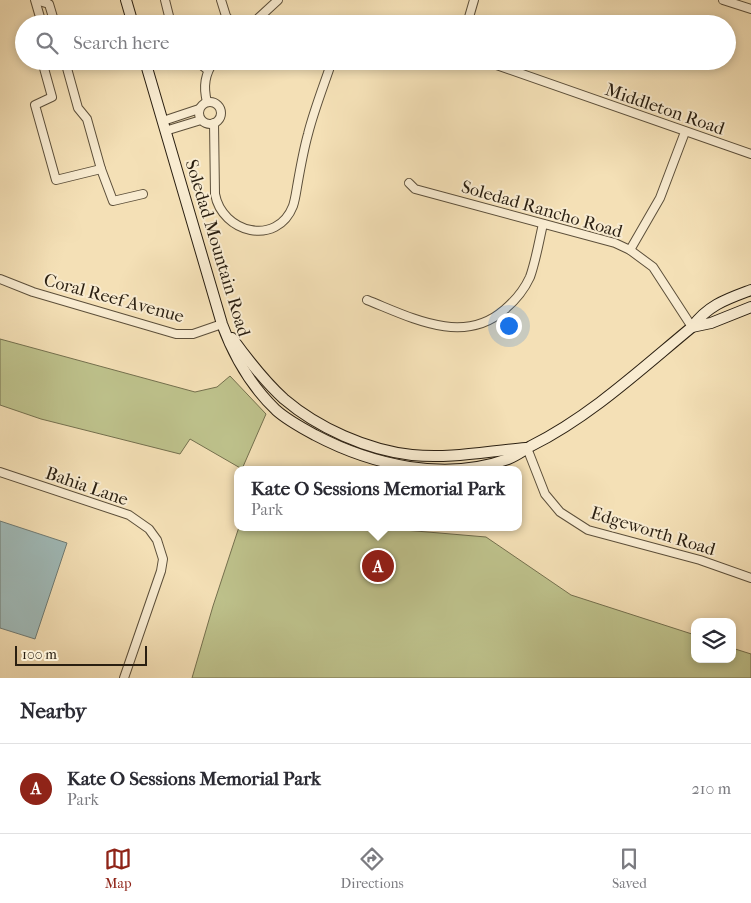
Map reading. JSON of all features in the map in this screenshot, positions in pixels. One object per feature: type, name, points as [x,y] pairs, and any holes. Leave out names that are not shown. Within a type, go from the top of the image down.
[{"type":"main road","points":[[126,0],[130,15]]},
{"type":"main road","name":"Soledad Mountain Road","points":[[148,70],[222,324],[240,365],[277,410],[301,427],[354,454],[386,463],[407,466]]},
{"type":"main road","name":"Soledad Mountain Road","points":[[469,466],[510,459],[527,448],[554,435],[692,327],[702,314],[751,290]]},
{"type":"main road","name":"Soledad Mountain Road","points":[[692,327],[711,323],[751,307]]},
{"type":"main road","points":[[222,324],[265,380],[285,400],[308,416],[354,440],[377,448],[412,455],[463,455],[527,448]]},
{"type":"street","points":[[36,0],[40,15]]},
{"type":"street","points":[[36,0],[49,4],[52,15]]},
{"type":"street","points":[[165,0],[169,15]]},
{"type":"street","points":[[221,0],[226,15]]},
{"type":"street","points":[[262,15],[278,0]]},
{"type":"street","points":[[470,15],[474,0]]},
{"type":"street","points":[[723,0],[751,9]]},
{"type":"street","points":[[44,70],[52,97],[35,105],[56,180],[101,169]]},
{"type":"street","points":[[67,70],[78,108],[87,119],[101,169],[113,201],[143,194]]},
{"type":"street","points":[[207,102],[205,82],[208,70]]},
{"type":"street","points":[[214,123],[216,202],[226,217],[240,228],[254,231],[272,228],[284,221],[293,206],[308,134],[329,70]]},
{"type":"street","name":"Middleton Road","points":[[510,70],[751,154]]},
{"type":"street","points":[[164,126],[199,109],[207,102],[215,102],[220,108],[221,116],[214,123],[206,124],[199,116],[199,109]]},
{"type":"street","points":[[164,126],[201,120]]},
{"type":"street","points":[[630,250],[660,198],[685,132]]},
{"type":"street","name":"Soledad Rancho Road","points":[[409,183],[415,189],[615,243],[630,250],[653,267],[692,327]]},
{"type":"street","points":[[366,300],[429,324],[446,328],[476,326],[499,314],[516,300],[529,278],[543,224]]},
{"type":"street","name":"Coral Reef Avenue","points":[[0,278],[33,292],[176,334],[193,334],[222,324]]},
{"type":"street","name":"Edgeworth Road","points":[[527,448],[545,494],[560,512],[588,530],[700,560],[751,578]]},
{"type":"street","name":"Bahia Lane","points":[[0,472],[129,515],[149,529],[157,540],[163,560],[161,571],[124,678]]},
{"type":"green space","points":[[0,339],[195,392],[217,387],[230,376],[266,414],[243,466],[237,466],[190,439],[180,454],[41,419],[0,405]]},
{"type":"green space","points":[[238,531],[416,531],[486,537],[571,595],[691,634],[691,663],[736,663],[736,649],[751,654],[751,678],[192,678]]},
{"type":"water","points":[[0,521],[67,543],[35,639],[0,628]]},
{"type":"place","name":"Kate O Sessions Memorial Park","points":[[378,566]]}]
